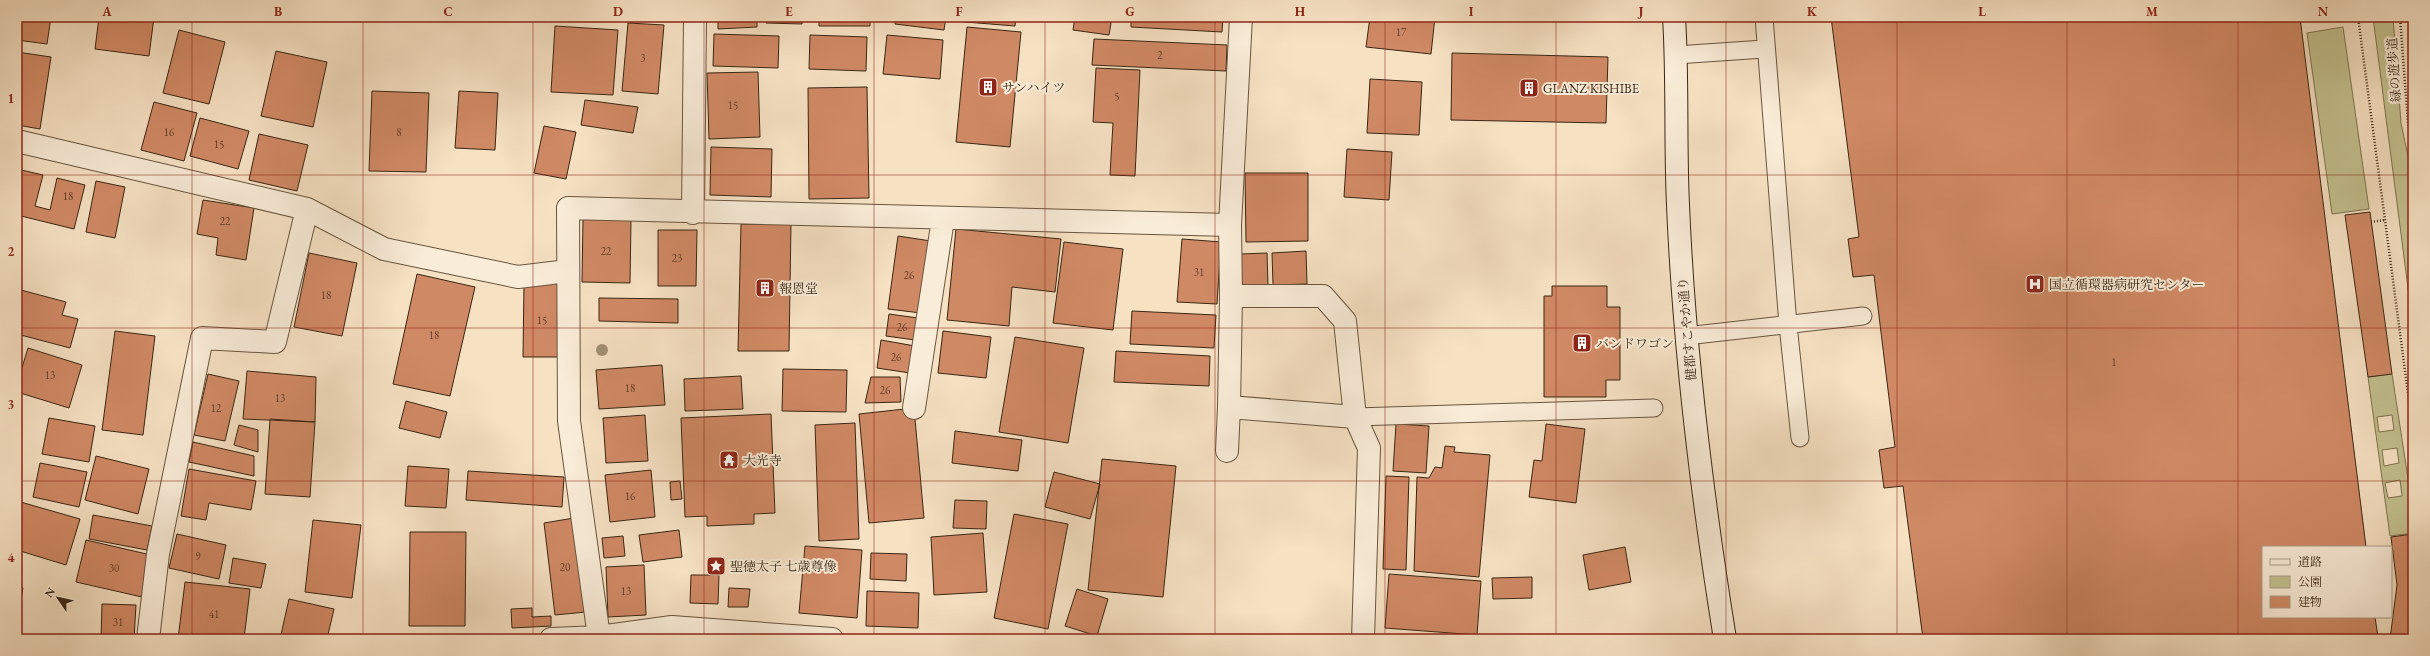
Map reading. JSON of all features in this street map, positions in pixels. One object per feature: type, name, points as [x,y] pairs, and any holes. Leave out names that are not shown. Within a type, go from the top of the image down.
[{"type":"street","points":[[693,213],[695,17]]},
{"type":"street","points":[[1227,451],[1230,407],[1230,225],[1241,17]]},
{"type":"street","name":"健都すこやか通り","points":[[1674,17],[1678,205],[1686,336],[1692,398],[1722,639]]},
{"type":"street","points":[[17,141],[307,209],[384,249],[518,277],[568,271]]},
{"type":"street","points":[[599,637],[569,421],[568,208],[693,213],[1230,225]]},
{"type":"street","points":[[148,639],[158,554],[202,338],[275,342],[307,209]]},
{"type":"street","points":[[914,408],[943,219]]},
{"type":"street","points":[[1231,296],[1323,296],[1344,321],[1355,417],[1369,448],[1363,639]]},
{"type":"street","points":[[1230,407],[1355,417]]},
{"type":"street","points":[[552,639],[599,637],[672,627],[763,637],[832,639]]},
{"type":"lane","points":[[1764,17],[1764,49],[1788,324],[1800,438]]},
{"type":"lane","points":[[1676,55],[1764,49]]},
{"type":"lane","points":[[1686,336],[1863,316]]},
{"type":"lane","points":[[1355,417],[1654,408]]},
{"type":"path","points":[[2301,19],[2313,17]]},
{"type":"path","points":[[2358,17],[2413,431]]},
{"type":"path","name":"緑の遊歩道","points":[[2400,17],[2408,123],[2413,145]]},
{"type":"path","points":[[2371,222],[2385,220]]},
{"type":"green space","points":[[2373,17],[2393,17],[2401,123],[2413,180],[2413,327]]},
{"type":"green space","points":[[2343,27],[2369,209],[2332,214],[2307,33]]},
{"type":"green space","points":[[2392,374],[2413,511],[2413,533],[2390,536],[2368,377]],"holes":[[[2392,415],[2394,430],[2379,432],[2377,417]],[[2397,448],[2399,463],[2384,466],[2382,450]],[[2400,480],[2402,496],[2388,498],[2385,483]]]},
{"type":"building","points":[[17,17],[51,17],[47,44],[17,40]]},
{"type":"building","points":[[99,17],[154,17],[149,56],[95,49]]},
{"type":"building","points":[[718,17],[757,17],[757,27],[718,29]]},
{"type":"building","points":[[766,17],[802,17],[802,24],[766,23]]},
{"type":"building","points":[[819,17],[870,17],[870,26],[819,26]]},
{"type":"building","points":[[896,17],[946,17],[944,30],[895,24]]},
{"type":"building","points":[[953,17],[1016,17],[1015,26],[953,21]]},
{"type":"building","points":[[1075,17],[1112,17],[1109,35],[1073,30]]},
{"type":"building","points":[[1131,17],[1223,17],[1222,32],[1131,27]]},
{"type":"building","points":[[1370,17],[1435,17],[1431,54],[1366,47]]},
{"type":"building","name":"国立循環器病研究センター","points":[[1831,17],[2300,17],[2366,546],[2262,546],[2262,618],[2375,618],[2378,637],[2363,639],[1923,639],[1903,486],[1884,488],[1879,450],[1895,447],[1874,275],[1853,277],[1848,239],[1859,237]]},
{"type":"building","points":[[628,23],[664,25],[658,94],[622,91]]},
{"type":"building","points":[[555,26],[618,30],[613,95],[551,92]]},
{"type":"building","name":"サンハイツ","points":[[967,27],[1021,32],[1010,147],[956,142]]},
{"type":"building","points":[[179,30],[225,42],[209,104],[163,93]]},
{"type":"building","points":[[714,34],[779,36],[778,68],[713,66]]},
{"type":"building","points":[[810,35],[867,37],[866,71],[809,69]]},
{"type":"building","points":[[887,35],[943,40],[940,79],[883,74]]},
{"type":"building","points":[[1094,39],[1227,45],[1226,71],[1092,65]]},
{"type":"building","points":[[276,51],[327,62],[313,127],[261,116]]},
{"type":"building","points":[[17,52],[51,57],[40,129],[17,125]]},
{"type":"building","name":"GLANZ KISHIBE","points":[[1452,53],[1608,57],[1606,123],[1451,120]]},
{"type":"building","points":[[1096,68],[1140,70],[1135,176],[1110,175],[1113,123],[1093,122]]},
{"type":"building","points":[[758,72],[760,137],[709,139],[707,73]]},
{"type":"building","points":[[1370,79],[1422,82],[1419,135],[1367,133]]},
{"type":"building","points":[[867,87],[869,198],[809,199],[808,88]]},
{"type":"building","points":[[372,91],[429,93],[426,172],[369,171]]},
{"type":"building","points":[[459,91],[498,93],[495,150],[455,148]]},
{"type":"building","points":[[585,100],[638,107],[633,133],[581,125]]},
{"type":"building","points":[[154,102],[197,113],[184,161],[141,150]]},
{"type":"building","points":[[200,118],[249,131],[238,169],[190,156]]},
{"type":"building","points":[[544,126],[576,132],[566,179],[534,173]]},
{"type":"building","points":[[259,134],[308,145],[297,191],[249,180]]},
{"type":"building","points":[[711,147],[772,149],[771,197],[710,195]]},
{"type":"building","points":[[1347,149],[1392,152],[1389,200],[1344,197]]},
{"type":"building","points":[[17,169],[43,175],[35,206],[50,210],[57,178],[85,185],[74,229],[17,215]]},
{"type":"building","points":[[1245,173],[1308,173],[1308,241],[1246,242]]},
{"type":"building","points":[[96,181],[125,187],[115,238],[86,232]]},
{"type":"building","points":[[203,200],[254,208],[246,260],[216,255],[218,238],[197,234]]},
{"type":"building","points":[[2370,212],[2392,374],[2368,377],[2345,215]]},
{"type":"building","points":[[583,219],[631,220],[630,283],[582,282]]},
{"type":"building","name":"報恩堂","points":[[741,224],[791,224],[789,351],[738,351]]},
{"type":"building","points":[[956,229],[1061,239],[1055,292],[1012,287],[1009,326],[947,320]]},
{"type":"building","points":[[658,230],[697,230],[696,286],[658,286]]},
{"type":"building","points":[[898,236],[931,241],[921,313],[888,309]]},
{"type":"building","points":[[1182,239],[1221,242],[1217,304],[1177,302]]},
{"type":"building","points":[[1064,242],[1123,249],[1113,330],[1053,323]]},
{"type":"building","points":[[1306,251],[1307,284],[1273,285],[1272,253]]},
{"type":"building","points":[[309,253],[357,263],[342,336],[294,327]]},
{"type":"building","points":[[1267,253],[1268,285],[1242,286],[1240,254]]},
{"type":"building","points":[[417,274],[475,287],[450,396],[393,384]]},
{"type":"building","points":[[524,282],[561,282],[561,357],[523,357]]},
{"type":"building","name":"バンドワゴン","points":[[1552,286],[1607,286],[1607,307],[1620,307],[1620,380],[1606,380],[1606,397],[1544,397],[1544,296],[1552,296]]},
{"type":"building","points":[[17,289],[66,302],[62,315],[78,319],[70,348],[17,334]]},
{"type":"building","points":[[599,298],[678,299],[678,323],[599,321]]},
{"type":"building","points":[[1132,311],[1216,315],[1214,348],[1130,344]]},
{"type":"building","points":[[889,314],[918,318],[915,340],[886,336]]},
{"type":"building","points":[[115,331],[155,336],[143,435],[102,430]]},
{"type":"building","points":[[943,331],[991,337],[986,378],[938,373]]},
{"type":"building","points":[[1015,337],[1084,348],[1068,443],[999,432]]},
{"type":"building","points":[[881,340],[915,346],[910,373],[877,368]]},
{"type":"building","points":[[28,348],[82,365],[69,408],[17,392],[17,384]]},
{"type":"building","points":[[1116,351],[1210,356],[1209,386],[1114,382]]},
{"type":"building","points":[[662,365],[665,405],[599,409],[596,370]]},
{"type":"building","points":[[783,369],[847,370],[846,412],[782,411]]},
{"type":"building","points":[[247,371],[316,377],[315,422],[243,419]]},
{"type":"building","points":[[208,374],[239,381],[225,441],[194,435]]},
{"type":"building","points":[[741,376],[743,409],[685,411],[684,379]]},
{"type":"building","points":[[871,377],[900,377],[901,402],[865,403]]},
{"type":"building","points":[[406,401],[447,412],[440,438],[399,428]]},
{"type":"building","points":[[914,408],[924,518],[869,523],[859,414]]},
{"type":"building","points":[[771,414],[775,513],[754,514],[754,524],[707,526],[707,516],[685,517],[681,418]]},
{"type":"building","points":[[645,415],[648,461],[606,463],[603,418]]},
{"type":"building","points":[[49,418],[95,426],[89,462],[42,454]]},
{"type":"building","points":[[270,419],[315,422],[310,497],[265,494]]},
{"type":"building","points":[[855,423],[859,539],[819,541],[815,425]]},
{"type":"building","points":[[1396,424],[1429,426],[1426,473],[1393,471]]},
{"type":"building","points":[[1546,424],[1585,429],[1576,503],[1529,497],[1534,460],[1542,461]]},
{"type":"building","points":[[239,425],[258,430],[258,452],[234,445]]},
{"type":"building","points":[[955,431],[1022,440],[1018,471],[952,463]]},
{"type":"building","points":[[193,442],[254,456],[254,476],[189,462]]},
{"type":"building","points":[[1445,446],[1455,447],[1454,452],[1490,455],[1479,577],[1414,571],[1417,477],[1429,478],[1435,467],[1442,468]]},
{"type":"building","points":[[96,456],[149,469],[138,514],[85,500]]},
{"type":"building","points":[[1102,459],[1176,466],[1163,597],[1088,590]]},
{"type":"building","points":[[40,463],[87,472],[79,507],[33,497]]},
{"type":"building","points":[[408,466],[449,469],[446,508],[405,506]]},
{"type":"building","points":[[189,469],[256,481],[251,510],[209,503],[206,520],[181,516]]},
{"type":"building","points":[[651,470],[655,517],[610,522],[605,475]]},
{"type":"building","points":[[468,471],[564,477],[562,507],[466,500]]},
{"type":"building","points":[[1054,472],[1100,484],[1090,519],[1045,507]]},
{"type":"building","points":[[1386,476],[1409,477],[1406,570],[1383,569]]},
{"type":"building","points":[[680,481],[682,499],[671,500],[670,482]]},
{"type":"building","points":[[955,500],[987,501],[986,529],[953,528]]},
{"type":"building","points":[[17,501],[80,519],[66,565],[17,550]]},
{"type":"building","points":[[1014,514],[1068,524],[1048,629],[994,618]]},
{"type":"building","points":[[93,515],[152,526],[147,550],[89,539]]},
{"type":"building","points":[[574,518],[586,612],[555,615],[544,523]]},
{"type":"building","points":[[313,520],[361,525],[352,598],[305,592]]},
{"type":"building","points":[[679,530],[682,557],[643,562],[639,535]]},
{"type":"building","points":[[410,532],[466,532],[465,626],[409,626]]},
{"type":"building","points":[[983,533],[987,592],[934,595],[931,537]]},
{"type":"building","points":[[177,534],[226,545],[219,579],[169,568]]},
{"type":"building","points":[[2413,534],[2413,639],[2390,639],[2397,585],[2391,537]]},
{"type":"building","points":[[623,536],[625,556],[604,558],[602,538]]},
{"type":"building","points":[[86,540],[151,555],[142,597],[76,582]]},
{"type":"building","points":[[805,546],[862,550],[857,618],[799,613]]},
{"type":"building","points":[[1625,547],[1631,582],[1589,590],[1583,555]]},
{"type":"building","points":[[871,553],[907,554],[906,581],[870,579]]},
{"type":"building","points":[[233,558],[266,564],[261,588],[229,583]]},
{"type":"building","points":[[644,565],[646,615],[608,617],[606,567]]},
{"type":"building","points":[[1389,574],[1481,581],[1477,635],[1385,628]]},
{"type":"building","points":[[691,575],[719,575],[718,604],[690,603]]},
{"type":"building","points":[[1532,577],[1532,598],[1493,599],[1492,578]]},
{"type":"building","points":[[185,582],[250,589],[244,639],[178,639]]},
{"type":"building","points":[[17,587],[23,588],[17,617]]},
{"type":"building","points":[[729,588],[750,589],[748,607],[728,607]]},
{"type":"building","points":[[1077,589],[1108,599],[1097,636],[1065,626]]},
{"type":"building","points":[[867,591],[919,593],[918,628],[866,626]]},
{"type":"building","points":[[289,599],[334,609],[327,639],[280,639]]},
{"type":"building","points":[[102,604],[136,605],[134,639],[101,639]]},
{"type":"building","points":[[532,608],[532,617],[551,616],[551,626],[512,628],[511,609]]},
{"type":"place","name":"サンハイツ","points":[[988,87]]},
{"type":"place","name":"GLANZ KISHIBE","points":[[1529,88]]},
{"type":"place","name":"国立循環器病研究センター","points":[[2035,284]]},
{"type":"place","name":"報恩堂","points":[[765,288]]},
{"type":"place","name":"バンドワゴン","points":[[1582,343]]},
{"type":"place","name":"大光寺","points":[[729,460]]},
{"type":"place","name":"聖徳太子 七歳尊像","points":[[716,566]]}]
